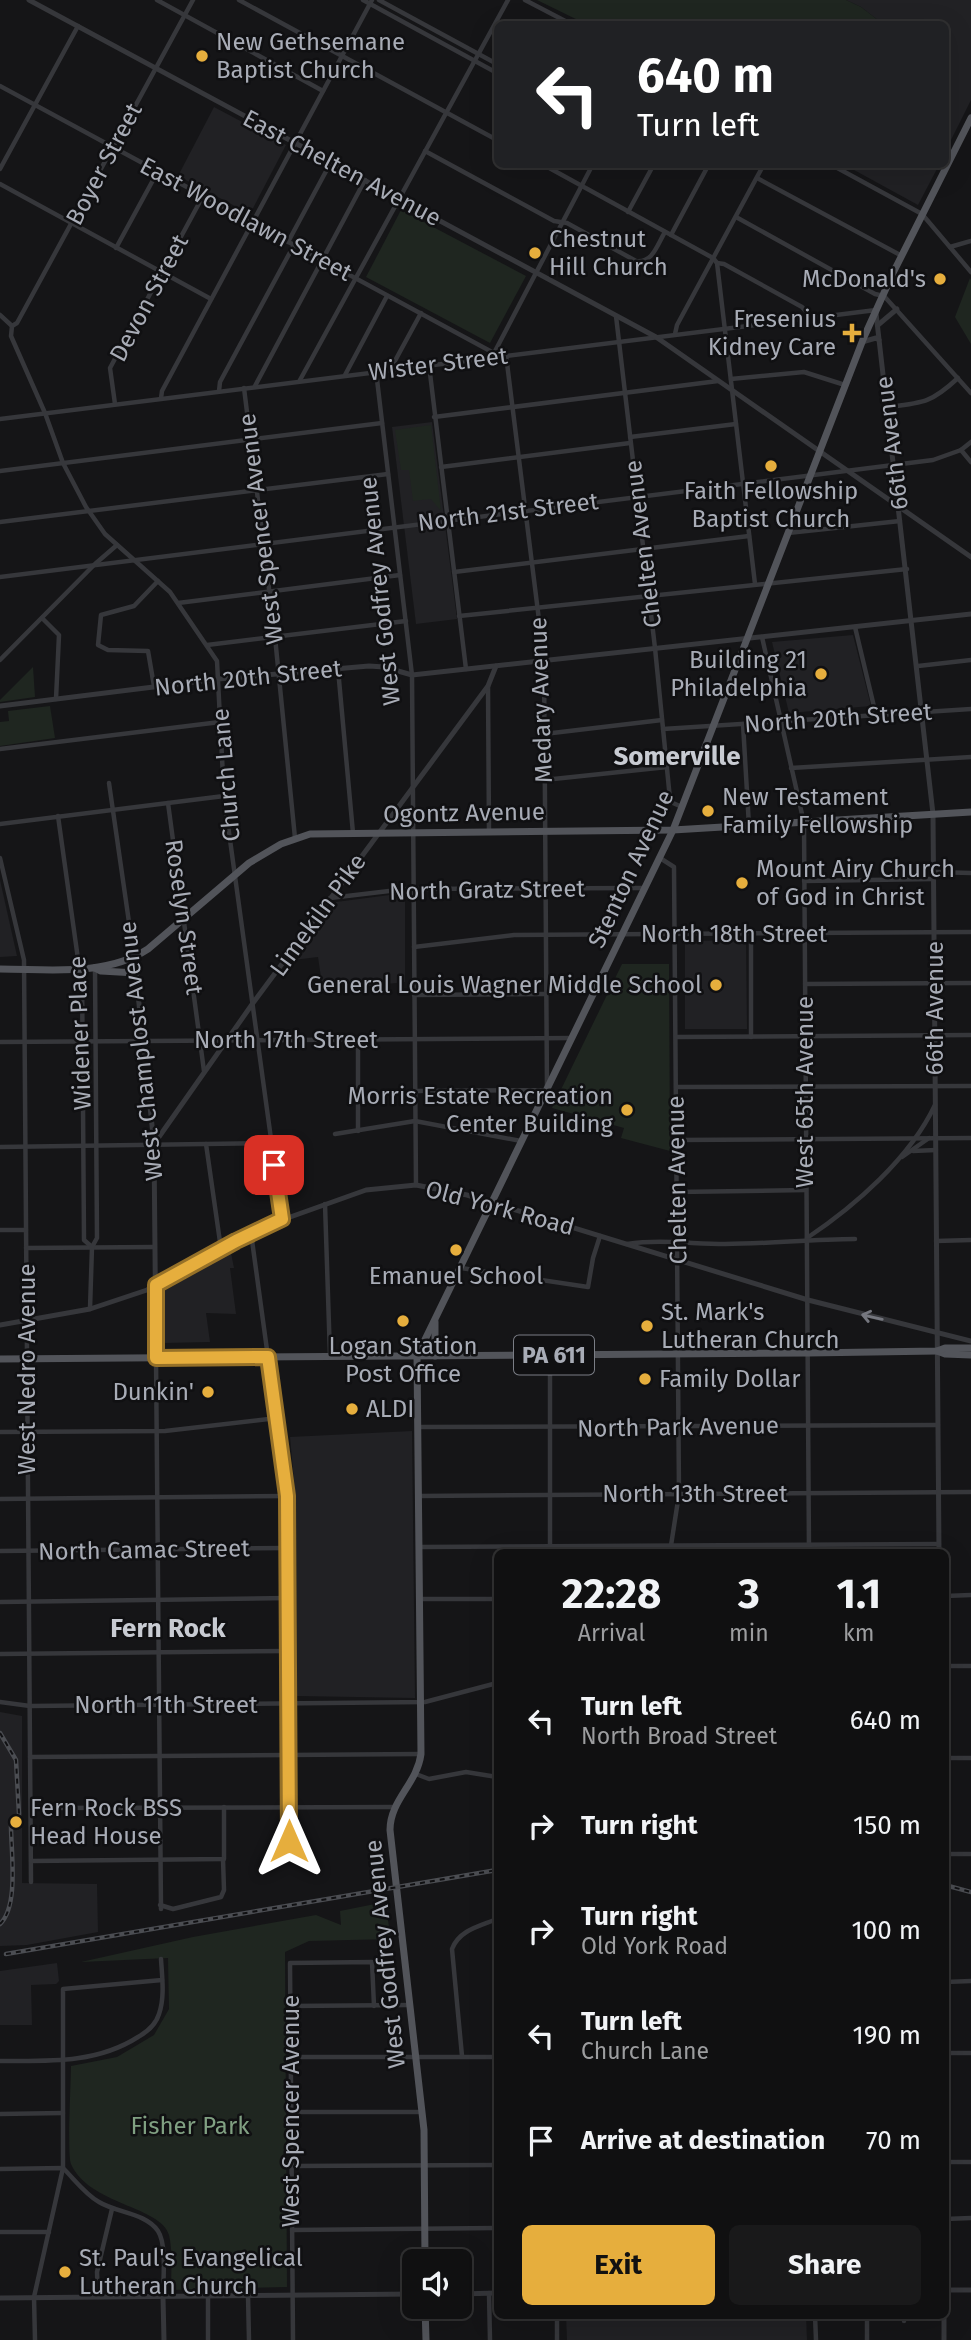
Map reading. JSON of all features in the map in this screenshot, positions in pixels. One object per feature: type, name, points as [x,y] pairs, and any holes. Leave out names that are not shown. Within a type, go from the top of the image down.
[{"type":"main road","name":"Stenton Avenue","points":[[949,161],[971,118]]},
{"type":"main road","name":"Stenton Avenue","points":[[418,1356],[673,830],[862,342],[945,168]]},
{"type":"main road","name":"Ogontz Avenue","points":[[0,969],[94,968],[134,957],[267,850],[295,838],[323,833],[673,830],[971,812]]},
{"type":"main road","points":[[94,968],[101,971],[136,973]]},
{"type":"main road","points":[[435,1356],[438,1312]]},
{"type":"main road","name":"PA 611","points":[[0,1359],[808,1353],[971,1348]]},
{"type":"main road","name":"PA 611","points":[[937,1351],[945,1354],[971,1354]]},
{"type":"main road","name":"West Godfrey Avenue","points":[[418,1356],[421,1755],[416,1774],[394,1807],[390,1830],[422,2112],[425,2249]]},
{"type":"main road","points":[[425,2319],[426,2340]]},
{"type":"street","name":"East Chelten Avenue","points":[[29,0],[656,337],[971,557]]},
{"type":"street","points":[[157,0],[323,91]]},
{"type":"street","name":"Boyer Street","points":[[12,327],[18,321],[193,0]]},
{"type":"street","points":[[239,0],[494,138]]},
{"type":"street","points":[[363,0],[494,71]]},
{"type":"street","points":[[379,0],[494,62]]},
{"type":"street","points":[[497,21],[508,0]]},
{"type":"street","points":[[525,0],[565,21]]},
{"type":"street","points":[[161,398],[162,391],[371,2]]},
{"type":"street","points":[[0,169],[78,26]]},
{"type":"street","points":[[299,381],[494,26]]},
{"type":"street","name":"East Woodlawn Street","points":[[0,86],[421,313],[493,355]]},
{"type":"street","points":[[425,151],[556,222],[567,223],[642,262],[651,257],[668,234],[707,168]]},
{"type":"street","points":[[219,391],[220,382],[331,162]]},
{"type":"street","points":[[548,168],[802,307],[811,317]]},
{"type":"street","points":[[493,355],[591,168]]},
{"type":"street","points":[[628,212],[652,168]]},
{"type":"street","points":[[675,334],[677,325],[715,260],[762,168]]},
{"type":"street","points":[[837,168],[922,214],[971,272]]},
{"type":"street","points":[[116,248],[158,172]]},
{"type":"street","points":[[757,178],[902,256]]},
{"type":"street","points":[[255,386],[365,180]]},
{"type":"street","points":[[0,184],[211,299]]},
{"type":"street","name":"Devon Street","points":[[115,404],[110,368],[203,196]]},
{"type":"street","points":[[736,217],[875,294],[884,296],[971,393]]},
{"type":"street","points":[[950,247],[971,241]]},
{"type":"street","points":[[715,260],[726,328],[755,584]]},
{"type":"street","points":[[345,376],[387,296]]},
{"type":"street","points":[[878,325],[897,309]]},
{"type":"street","name":"Wister Street","points":[[0,419],[493,355],[876,310]]},
{"type":"street","name":"66th Avenue","points":[[876,310],[933,814],[933,1138],[936,1150],[939,1549]]},
{"type":"street","points":[[390,370],[421,313]]},
{"type":"street","name":"Church Lane","points":[[0,315],[12,327],[11,336],[45,413],[62,463],[90,511],[105,534],[170,592],[217,661],[225,796],[282,1219]]},
{"type":"street","name":"Chelten Avenue","points":[[616,316],[671,801],[682,807]]},
{"type":"street","name":"66th Avenue","points":[[862,342],[872,339],[879,341]]},
{"type":"street","name":"Medary Avenue","points":[[506,355],[544,660],[547,1090]]},
{"type":"street","points":[[429,365],[466,669]]},
{"type":"street","name":"West Godfrey Avenue","points":[[376,372],[412,675],[416,1185]]},
{"type":"street","points":[[732,379],[804,372],[845,385]]},
{"type":"street","points":[[888,407],[925,402],[939,395],[958,378]]},
{"type":"street","points":[[434,417],[719,381]]},
{"type":"street","name":"West Spencer Avenue","points":[[244,388],[275,637],[295,838]]},
{"type":"street","points":[[0,471],[382,423]]},
{"type":"street","points":[[630,436],[736,424]]},
{"type":"street","name":"North 21st Street","points":[[0,577],[933,460],[961,450],[971,442]]},
{"type":"street","points":[[441,467],[631,443]]},
{"type":"street","points":[[961,450],[971,461]]},
{"type":"street","points":[[0,522],[387,474]]},
{"type":"street","points":[[788,533],[901,521]]},
{"type":"street","points":[[454,572],[749,536]]},
{"type":"street","points":[[0,660],[117,545]]},
{"type":"street","points":[[460,616],[907,569]]},
{"type":"street","points":[[178,603],[400,575]]},
{"type":"street","points":[[154,686],[150,654],[145,650],[108,650],[99,647],[100,617],[102,614],[134,606],[158,581]]},
{"type":"street","points":[[496,665],[971,614]]},
{"type":"street","points":[[42,618],[59,635],[56,699]]},
{"type":"street","points":[[207,645],[406,621]]},
{"type":"street","points":[[855,627],[876,715]]},
{"type":"street","name":"West 65th Avenue","points":[[762,637],[804,823],[809,1549]]},
{"type":"street","points":[[918,666],[971,660]]},
{"type":"street","name":"North 20th Street","points":[[0,706],[154,686],[338,669],[384,667],[412,675],[496,665]]},
{"type":"street","name":"Limekiln Pike","points":[[154,1144],[329,898],[488,686],[496,665]]},
{"type":"street","points":[[338,669],[353,834]]},
{"type":"street","points":[[488,686],[489,832]]},
{"type":"street","name":"North 20th Street","points":[[663,729],[971,709]]},
{"type":"street","points":[[544,734],[662,720]]},
{"type":"street","points":[[0,749],[220,722]]},
{"type":"street","points":[[743,724],[749,826]]},
{"type":"street","points":[[791,768],[971,757]]},
{"type":"street","points":[[544,780],[667,767]]},
{"type":"street","name":"West Champlost Avenue","points":[[109,783],[136,973],[154,1144],[161,1907],[173,1909],[221,1897],[224,1890],[223,1859]]},
{"type":"street","points":[[0,824],[225,796]]},
{"type":"street","name":"Roselyn Street","points":[[169,803],[204,1072]]},
{"type":"street","name":"Widener Place","points":[[58,816],[78,959],[82,969],[84,1240],[92,1247]]},
{"type":"street","name":"West Nedro Avenue","points":[[0,858],[24,960],[31,1882]]},
{"type":"street","name":"Chelten Avenue","points":[[660,858],[674,867],[679,1494],[671,1549]]},
{"type":"street","points":[[804,881],[971,873]]},
{"type":"street","name":"North Gratz Street","points":[[329,898],[413,890],[645,888]]},
{"type":"street","name":"North 18th Street","points":[[414,947],[500,936],[546,934],[971,932]]},
{"type":"street","points":[[751,933],[751,1037]]},
{"type":"street","name":"Widener Place","points":[[90,1309],[92,1247],[97,1238],[94,968]]},
{"type":"street","points":[[805,984],[971,983]]},
{"type":"street","points":[[414,995],[546,994]]},
{"type":"street","points":[[676,1037],[971,1035]]},
{"type":"street","name":"North 17th Street","points":[[0,1042],[572,1038]]},
{"type":"street","points":[[358,1130],[359,1040]]},
{"type":"street","points":[[676,1087],[971,1086]]},
{"type":"street","points":[[415,1091],[547,1090]]},
{"type":"street","points":[[806,1239],[833,1220],[901,1157],[925,1127],[935,1103]]},
{"type":"street","points":[[335,1134],[415,1121],[522,1141]]},
{"type":"street","points":[[901,1157],[933,1138]]},
{"type":"street","points":[[676,1140],[971,1138]]},
{"type":"street","points":[[0,1147],[272,1143]]},
{"type":"street","points":[[206,1144],[220,1249]]},
{"type":"street","points":[[912,1151],[936,1150]]},
{"type":"street","name":"Old York Road","points":[[0,1325],[90,1309],[147,1290],[220,1249],[282,1219],[366,1189],[416,1185],[492,1203],[808,1300],[971,1341]]},
{"type":"street","points":[[676,1192],[806,1191]]},
{"type":"street","points":[[325,1203],[330,1357]]},
{"type":"street","points":[[0,1230],[26,1230]]},
{"type":"street","points":[[251,1233],[287,1496],[290,1807],[288,1851]]},
{"type":"street","points":[[460,1268],[588,1287],[600,1236]]},
{"type":"street","points":[[626,1244],[649,1241],[767,1243],[806,1239],[855,1239]]},
{"type":"street","points":[[936,1241],[971,1240]]},
{"type":"street","points":[[26,1248],[156,1247]]},
{"type":"street","points":[[550,1355],[550,1549]]},
{"type":"street","points":[[0,1432],[156,1431],[278,1418]]},
{"type":"street","name":"North Park Avenue","points":[[418,1427],[938,1425]]},
{"type":"street","name":"North 13th Street","points":[[419,1496],[971,1492]]},
{"type":"street","points":[[0,1499],[287,1496]]},
{"type":"street","points":[[671,1549],[808,1544],[939,1544]]},
{"type":"street","points":[[419,1547],[506,1549]]},
{"type":"street","name":"North Camac Street","points":[[0,1551],[287,1548]]},
{"type":"street","points":[[949,1596],[971,1595]]},
{"type":"street","points":[[0,1602],[288,1598]]},
{"type":"street","points":[[420,1599],[494,1599]]},
{"type":"street","points":[[0,1654],[288,1651]]},
{"type":"street","points":[[949,1666],[971,1666]]},
{"type":"street","name":"North 11th Street","points":[[0,1702],[30,1706],[420,1702],[494,1684]]},
{"type":"street","points":[[30,1757],[421,1755]]},
{"type":"street","points":[[949,1758],[971,1758]]},
{"type":"street","points":[[416,1774],[429,1779],[466,1772],[494,1777]]},
{"type":"street","points":[[31,1861],[223,1859],[224,1807]]},
{"type":"street","points":[[31,1808],[394,1807]]},
{"type":"street","points":[[949,1854],[971,1854]]},
{"type":"street","points":[[462,2056],[452,1949],[455,1941],[469,1930],[494,1920]]},
{"type":"street","points":[[0,2061],[62,2061],[107,2053],[134,2040],[148,2030],[159,2015],[161,1959]]},
{"type":"street","name":"West Spencer Avenue","points":[[293,2340],[290,1963],[372,1962],[374,2006]]},
{"type":"street","points":[[35,2340],[34,2297],[63,2168],[63,1989],[162,1979]]},
{"type":"street","points":[[949,1982],[971,1981]]},
{"type":"street","points":[[290,2006],[410,2005]]},
{"type":"street","points":[[949,2053],[971,2053]]},
{"type":"street","points":[[291,2057],[494,2057]]},
{"type":"street","points":[[291,2112],[422,2112]]},
{"type":"street","points":[[0,2114],[63,2113]]},
{"type":"street","points":[[949,2162],[971,2162]]},
{"type":"street","points":[[292,2166],[494,2165]]},
{"type":"street","points":[[0,2169],[63,2168],[84,2190],[112,2209],[145,2220],[157,2230],[162,2242],[164,2340]]},
{"type":"street","points":[[98,2297],[97,2272],[112,2209]]},
{"type":"street","points":[[949,2219],[971,2218]]},
{"type":"street","points":[[292,2230],[494,2228]]},
{"type":"street","points":[[0,2232],[49,2232]]},
{"type":"street","points":[[949,2290],[971,2290]]},
{"type":"street","points":[[489,2293],[490,2340]]},
{"type":"street","points":[[472,2294],[494,2293]]},
{"type":"street","points":[[0,2298],[402,2294]]},
{"type":"street","points":[[208,2295],[208,2340]]},
{"type":"street","points":[[248,2295],[249,2340]]},
{"type":"street","points":[[557,2319],[557,2340]]},
{"type":"street","points":[[816,2319],[816,2340]]},
{"type":"street","points":[[867,2319],[867,2340]]},
{"type":"street","points":[[944,2319],[944,2340]]},
{"type":"shaded area","points":[[846,0],[971,0],[971,100],[949,144],[949,21],[879,21],[861,7]]},
{"type":"shaded area","points":[[214,107],[286,145],[250,214],[178,176]]},
{"type":"shaded area","points":[[850,168],[937,168],[918,205]]},
{"type":"shaded area","points":[[432,422],[457,619],[416,624],[392,427]]},
{"type":"shaded area","name":"Building 21 Philadelphia","points":[[853,635],[871,706],[789,713],[772,642]]},
{"type":"shaded area","points":[[0,880],[17,956],[0,957]]},
{"type":"shaded area","points":[[405,893],[405,982],[323,991],[318,957],[293,960],[336,902]]},
{"type":"shaded area","name":"General Louis Wagner Middle School","points":[[746,940],[747,1029],[685,1029],[685,941]]},
{"type":"shaded area","points":[[231,1253],[234,1268],[230,1268],[236,1314],[206,1313],[210,1342],[164,1343],[164,1291]]},
{"type":"shaded area","points":[[412,1431],[415,1698],[297,1696],[296,1502],[290,1437]]},
{"type":"shaded area","points":[[0,1712],[22,1716],[22,1883],[97,1884],[98,1932],[27,1945],[0,1946]]},
{"type":"shaded area","points":[[57,1963],[59,1981],[56,1984],[31,1985],[32,2025],[0,2025],[0,1971]]},
{"type":"shaded area","points":[[566,2319],[806,2319],[807,2340],[567,2340]]},
{"type":"green space","points":[[537,0],[846,0],[861,7],[879,21],[580,21]]},
{"type":"green space","points":[[401,210],[526,276],[490,343],[366,277]]},
{"type":"green space","points":[[970,278],[971,280],[971,344],[955,317]]},
{"type":"green space","points":[[431,425],[441,511],[431,499],[413,501],[409,470],[401,470],[395,430]]},
{"type":"green space","points":[[33,667],[35,697],[0,702],[0,700]]},
{"type":"green space","points":[[50,706],[55,738],[0,746],[0,722],[9,721],[8,711]]},
{"type":"green space","points":[[622,964],[669,964],[670,1151],[621,1138],[624,1128],[552,1108]]},
{"type":"green space","name":"Fisher Park","points":[[385,1902],[391,1939],[309,1941],[285,1952],[287,2287],[171,2290],[170,2242],[163,2225],[153,2217],[108,2197],[80,2178],[71,2164],[69,2147],[71,2066],[117,2057],[154,2035],[169,2009],[168,1958],[81,1962],[193,1937],[316,1915],[341,1925],[340,1911]]},
{"type":"railway","points":[[0,1733],[16,1760],[19,1814]]},
{"type":"railway","points":[[0,1924],[6,1916],[12,1892],[11,1826]]},
{"type":"railway","points":[[6,1954],[494,1871]]},
{"type":"railway","points":[[949,1886],[971,1892]]},
{"type":"place","name":"New Gethsemane Baptist Church","points":[[202,56]]},
{"type":"place","name":"Chestnut Hill Church","points":[[535,253]]},
{"type":"place","name":"McDonald's","points":[[940,279]]},
{"type":"place","name":"Fresenius Kidney Care","points":[[852,333]]},
{"type":"place","name":"Faith Fellowship Baptist Church","points":[[771,466]]},
{"type":"place","name":"Building 21 Philadelphia","points":[[821,674]]},
{"type":"place","name":"New Testament Family Fellowship","points":[[708,811]]},
{"type":"place","name":"Mount Airy Church of God in Christ","points":[[742,883]]},
{"type":"place","name":"General Louis Wagner Middle School","points":[[716,985]]},
{"type":"place","name":"Morris Estate Recreation Center Building","points":[[627,1110]]},
{"type":"place","name":"Emanuel School","points":[[456,1250]]},
{"type":"place","name":"Logan Station Post Office","points":[[403,1321]]},
{"type":"place","name":"St. Mark's Lutheran Church","points":[[647,1326]]},
{"type":"place","name":"Family Dollar","points":[[645,1379]]},
{"type":"place","name":"Dunkin'","points":[[208,1392]]},
{"type":"place","name":"ALDI","points":[[352,1409]]},
{"type":"place","name":"Fern Rock BSS Head House","points":[[16,1822]]},
{"type":"place","name":"St. Paul's Evangelical Lutheran Church","points":[[65,2272]]},
{"type":"district","name":"Somerville","points":[[677,756]]},
{"type":"district","name":"Fern Rock","points":[[168,1628]]},
{"type":"route","points":[[274,1165],[282,1219],[156,1285],[156,1358],[268,1357],[271,1367],[287,1496],[289,1841]]}]
